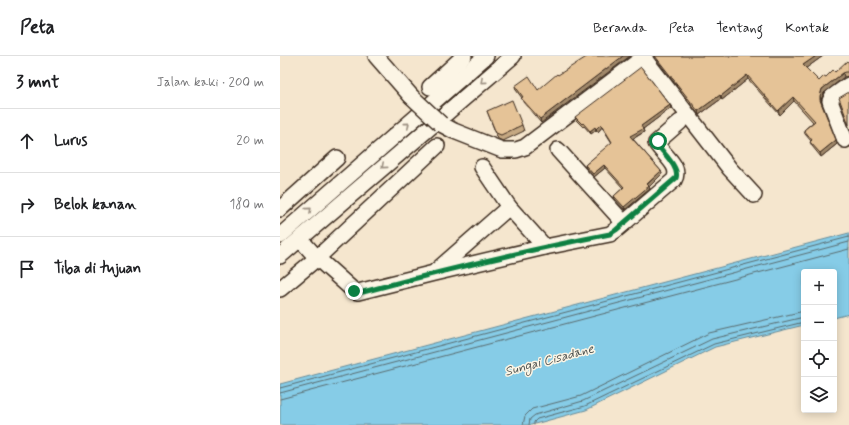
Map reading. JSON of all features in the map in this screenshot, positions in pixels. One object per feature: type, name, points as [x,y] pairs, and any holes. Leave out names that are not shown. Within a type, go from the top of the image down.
[{"type":"street","points":[[376,56],[411,96],[441,124],[454,131],[502,150],[516,150],[525,147],[644,57],[730,169],[754,195]]},
{"type":"street","points":[[430,87],[464,56]]},
{"type":"street","points":[[280,236],[486,56]]},
{"type":"street","points":[[280,256],[513,56]]},
{"type":"street","points":[[845,140],[830,101],[832,97],[849,85]]},
{"type":"street","points":[[300,239],[317,258],[356,292],[363,292],[434,273],[545,247],[610,234],[676,178],[676,169],[656,143],[680,122]]},
{"type":"street","points":[[280,289],[317,258],[437,146]]},
{"type":"street","points":[[558,150],[624,223]]},
{"type":"street","points":[[280,209],[337,158]]},
{"type":"street","points":[[482,167],[509,207],[545,247]]},
{"type":"street","points":[[434,273],[509,207]]},
{"type":"water","name":"Sungai Cisadane","points":[[849,233],[849,314],[837,317],[837,269],[801,269],[801,326],[715,347],[586,410],[531,425],[280,425],[280,384]]},
{"type":"building","points":[[588,56],[623,56],[540,119],[521,98],[523,97],[515,86],[529,76],[538,90],[557,74],[558,75]]},
{"type":"building","points":[[655,56],[816,56],[803,65],[819,81],[833,70],[835,72],[847,61],[849,63],[849,72],[843,73],[822,89],[820,96],[820,100],[836,140],[820,153],[810,142],[812,140],[804,130],[815,121],[793,97],[778,111],[747,75],[721,96],[720,95],[698,111]]},
{"type":"building","points":[[641,67],[670,105],[641,126],[643,129],[630,136],[661,171],[647,184],[649,186],[624,207],[614,196],[624,187],[604,165],[593,174],[585,165],[612,142],[601,124],[596,129],[595,127],[590,131],[575,117]]},
{"type":"building","points":[[849,92],[849,125],[839,98]]},
{"type":"building","points":[[512,100],[522,125],[501,135],[496,133],[487,111]]},
{"type":"route","points":[[354,291],[363,292],[434,273],[545,247],[610,234],[676,178],[676,169],[656,143],[658,141]]}]
